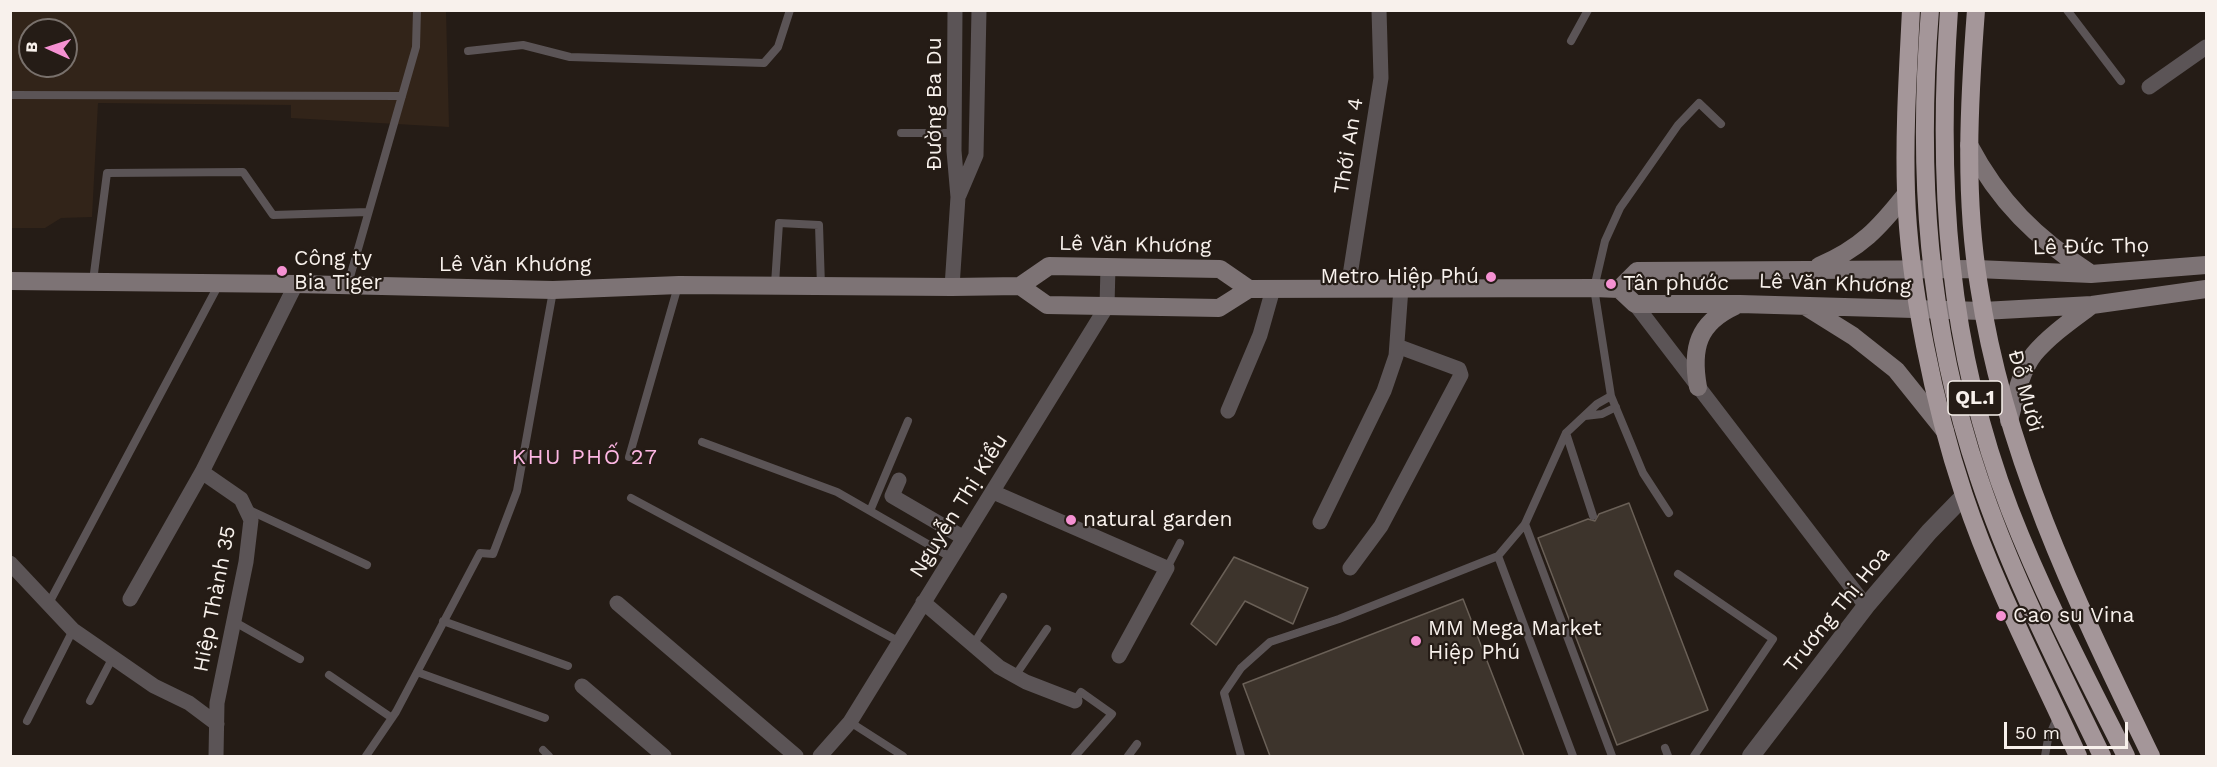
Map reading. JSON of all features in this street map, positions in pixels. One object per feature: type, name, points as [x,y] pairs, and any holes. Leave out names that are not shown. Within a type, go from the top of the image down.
[{"type":"highway","name":"QL.1","points":[[1911,10],[1906,104],[1906,194],[1914,269],[1930,364],[1945,431],[1964,496],[2017,628],[2078,756]]},
{"type":"highway","name":"QL.1","points":[[1930,10],[1924,145],[1932,285],[1942,340],[1960,418],[2000,536],[2102,756]]},
{"type":"highway","name":"QL.1","points":[[1949,10],[1943,109],[1947,223],[1953,288],[1976,404],[2010,508],[2026,548],[2126,756]]},
{"type":"highway","name":"Đỗ Mười","points":[[1976,10],[1969,145],[1971,212],[1983,311],[1992,354],[2009,421],[2043,523],[2074,596],[2151,756]]},
{"type":"highway","points":[[1908,215],[1971,212]]},
{"type":"highway","points":[[1930,364],[1992,354]]},
{"type":"main road","points":[[1969,145],[1984,173],[2012,211],[2056,251],[2091,274]]},
{"type":"main road","points":[[1811,270],[1847,255],[1874,234],[1906,194]]},
{"type":"main road","name":"Lê Đức Thọ","points":[[1977,269],[2091,274],[2206,265]]},
{"type":"main road","name":"Lê Văn Khương","points":[[10,281],[348,284],[553,290],[679,285],[951,287],[1020,286],[1049,266],[1220,269],[1249,289]]},
{"type":"main road","name":"Lê Văn Khương","points":[[1619,289],[1637,271],[1977,269]]},
{"type":"main road","points":[[1020,286],[1047,305],[1219,308],[1249,289],[1347,288],[1619,289],[1635,304]]},
{"type":"main road","points":[[1983,311],[2092,305],[2206,289]]},
{"type":"main road","name":"Lê Văn Khương","points":[[1635,304],[1740,304],[1983,311]]},
{"type":"main road","points":[[1698,387],[1694,362],[1701,332],[1716,315],[1740,304]]},
{"type":"main road","points":[[2009,421],[2018,389],[2033,355],[2060,329],[2092,305]]},
{"type":"main road","points":[[1803,306],[1853,336],[1896,370],[1945,431]]},
{"type":"street","name":"Đường Ba Du","points":[[951,287],[958,197],[954,133],[956,10]]},
{"type":"street","name":"Đường Ba Du","points":[[958,197],[976,155],[979,10]]},
{"type":"street","name":"Thới An 4","points":[[1347,288],[1381,78],[1379,10]]},
{"type":"street","points":[[2149,87],[2206,47]]},
{"type":"street","points":[[1107,306],[1108,267]]},
{"type":"street","points":[[130,599],[202,472],[296,284]]},
{"type":"street","points":[[1320,522],[1384,391],[1397,346],[1401,288]]},
{"type":"street","points":[[1228,411],[1260,335],[1273,289]]},
{"type":"street","points":[[1635,304],[1866,606]]},
{"type":"street","name":"Nguyễn Thị Kiểu","points":[[820,756],[850,722],[1107,306]]},
{"type":"street","points":[[1350,568],[1381,526],[1461,375],[1460,369],[1397,346]]},
{"type":"street","name":"Hiệp Thành 35","points":[[202,472],[241,499],[251,520],[246,562],[232,620],[217,703],[216,756]]},
{"type":"street","points":[[899,480],[892,496],[964,538]]},
{"type":"street","points":[[993,492],[1167,568],[1119,656]]},
{"type":"street","name":"Trương Thị Hoa","points":[[1751,756],[1866,606],[1929,532],[1964,496]]},
{"type":"street","points":[[10,563],[73,630],[154,686],[189,703],[217,724]]},
{"type":"street","points":[[923,602],[973,645],[1015,676],[1075,701]]},
{"type":"street","points":[[617,603],[796,756]]},
{"type":"street","points":[[582,686],[664,756]]},
{"type":"lane","points":[[348,284],[416,46],[417,10]]},
{"type":"lane","points":[[468,51],[523,45],[570,57],[764,63],[778,47],[790,10]]},
{"type":"lane","points":[[1571,41],[1588,10]]},
{"type":"lane","points":[[2067,10],[2121,81]]},
{"type":"lane","points":[[10,95],[402,96]]},
{"type":"lane","points":[[1669,513],[1643,473],[1611,396],[1594,288],[1605,241],[1620,208],[1678,125],[1699,104],[1721,124]]},
{"type":"lane","points":[[901,133],[954,133]]},
{"type":"lane","points":[[93,281],[107,173],[243,172],[273,215],[369,212]]},
{"type":"lane","points":[[774,286],[779,223],[819,225],[821,286]]},
{"type":"lane","points":[[50,603],[219,282]]},
{"type":"lane","points":[[629,457],[679,285]]},
{"type":"lane","points":[[366,756],[392,718],[480,553],[493,554],[517,491],[553,290]]},
{"type":"lane","points":[[1241,756],[1224,693],[1241,668],[1270,642],[1339,619],[1498,556],[1525,524],[1566,433],[1597,404],[1611,396]]},
{"type":"lane","points":[[1585,416],[1602,414],[1616,407]]},
{"type":"lane","points":[[870,511],[908,421]]},
{"type":"lane","points":[[1566,433],[1593,516]]},
{"type":"lane","points":[[702,442],[837,492],[952,558]]},
{"type":"lane","points":[[631,498],[898,641]]},
{"type":"lane","points":[[245,508],[367,565]]},
{"type":"lane","points":[[1525,524],[1612,756]]},
{"type":"lane","points":[[1167,568],[1180,543]]},
{"type":"lane","points":[[1498,556],[1573,756]]},
{"type":"lane","points":[[1678,574],[1773,639],[1694,756]]},
{"type":"lane","points":[[973,645],[1003,597]]},
{"type":"lane","points":[[232,620],[300,659]]},
{"type":"lane","points":[[443,621],[568,666]]},
{"type":"lane","points":[[1015,676],[1047,629]]},
{"type":"lane","points":[[27,721],[73,630]]},
{"type":"lane","points":[[90,701],[112,657]]},
{"type":"lane","points":[[417,672],[545,718]]},
{"type":"lane","points":[[329,675],[392,718]]},
{"type":"lane","points":[[1075,701],[1081,692],[1112,714],[1075,756]]},
{"type":"lane","points":[[2045,756],[2048,739],[2059,714]]},
{"type":"lane","points":[[850,722],[903,756]]},
{"type":"lane","points":[[1128,756],[1137,744]]},
{"type":"shaded area","points":[[11,11],[446,11],[449,127],[291,118],[291,105],[98,103],[92,217],[61,218],[45,228],[11,228]]},
{"type":"building","points":[[1629,503],[1708,710],[1617,745],[1538,538],[1588,519],[1595,521],[1599,514]]},
{"type":"building","points":[[1234,557],[1308,588],[1293,624],[1245,601],[1216,645],[1191,624]]},
{"type":"building","name":"MM Mega Market Hiệp Phú","points":[[1463,599],[1524,756],[1270,756],[1243,684]]},
{"type":"place","name":"Công ty Bia Tiger","points":[[282,271]]},
{"type":"place","name":"Metro Hiệp Phú","points":[[1491,277]]},
{"type":"place","name":"Tân phước","points":[[1611,284]]},
{"type":"place","name":"natural garden","points":[[1071,520]]},
{"type":"place","name":"Cao su Vina","points":[[2001,616]]},
{"type":"place","name":"MM Mega Market Hiệp Phú","points":[[1416,641]]},
{"type":"district","name":"KHU PHỐ 27","points":[[585,458]]}]
